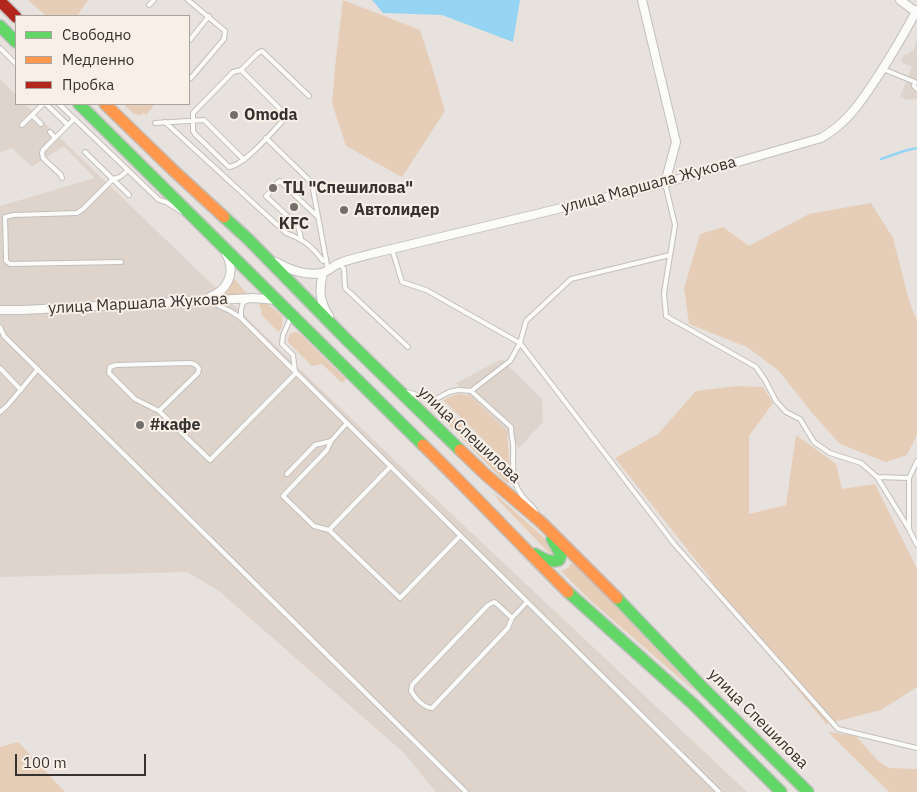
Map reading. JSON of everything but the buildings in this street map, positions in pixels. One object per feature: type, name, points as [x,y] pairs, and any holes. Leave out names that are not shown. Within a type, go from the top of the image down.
[{"type":"main road","points":[[0,1],[15,16]]},
{"type":"main road","points":[[0,26],[15,41]]},
{"type":"main road","points":[[80,105],[472,493],[576,600],[693,704],[781,792]]},
{"type":"main road","name":"улица Спешилова","points":[[106,105],[248,239],[347,340],[486,475],[542,523],[606,586],[704,689],[808,792]]},
{"type":"main road","points":[[519,543],[549,561],[555,562],[559,560],[561,555],[559,550],[542,523]]},
{"type":"street","points":[[642,0],[676,142],[665,183]]},
{"type":"street","points":[[900,0],[917,11]]},
{"type":"street","name":"улица Маршала Жукова","points":[[325,271],[339,263],[665,183],[821,138],[842,124],[854,110],[898,45],[917,11]]},
{"type":"street","points":[[198,301],[215,295],[227,283],[231,274],[228,256],[205,227]]},
{"type":"street","points":[[248,239],[284,267],[297,272],[312,273],[325,271],[320,286],[321,299],[327,314],[347,340]]},
{"type":"street","name":"улица Маршала Жукова","points":[[0,310],[253,298],[276,300]]},
{"type":"lane","points":[[149,6],[154,0]]},
{"type":"lane","points":[[188,0],[225,31],[224,38],[190,78]]},
{"type":"lane","points":[[190,38],[209,16]]},
{"type":"lane","points":[[0,49],[15,63]]},
{"type":"lane","points":[[241,70],[287,116],[244,160],[232,167],[226,165],[194,134],[193,113],[233,72],[241,70],[262,51],[309,96]]},
{"type":"lane","points":[[882,69],[915,82]]},
{"type":"lane","points":[[917,76],[914,86],[917,89]]},
{"type":"lane","points":[[22,125],[43,105]]},
{"type":"lane","points":[[45,105],[68,125]]},
{"type":"lane","points":[[60,105],[159,200],[166,202],[205,227]]},
{"type":"lane","points":[[32,115],[41,124]]},
{"type":"lane","points":[[62,178],[42,155],[43,150],[74,119]]},
{"type":"lane","points":[[155,123],[204,120],[244,160]]},
{"type":"lane","points":[[165,122],[286,233],[301,238],[315,249],[323,261]]},
{"type":"lane","points":[[50,132],[55,138]]},
{"type":"lane","points":[[266,138],[312,184],[325,271]]},
{"type":"lane","points":[[85,152],[129,195]]},
{"type":"lane","points":[[121,262],[10,264],[6,261],[2,218],[14,215],[77,213],[113,179],[120,177],[128,170]]},
{"type":"lane","points":[[277,184],[280,181],[318,217]]},
{"type":"lane","points":[[665,183],[675,225],[664,293],[666,316],[756,367],[776,401],[786,412],[800,419],[814,442],[830,453],[861,463],[877,477],[917,545]]},
{"type":"lane","points":[[269,193],[266,196],[298,226],[301,238]]},
{"type":"lane","points":[[392,249],[402,282],[426,290],[520,343],[675,545],[838,729],[917,748]]},
{"type":"lane","points":[[470,391],[510,361],[520,343],[526,321],[571,279],[670,255]]},
{"type":"lane","points":[[339,263],[344,269],[345,288],[408,347]]},
{"type":"lane","points":[[241,318],[243,302],[253,298]]},
{"type":"lane","points":[[198,301],[215,304],[241,318],[719,792]]},
{"type":"lane","points":[[292,315],[283,335],[282,344],[293,356],[295,372]]},
{"type":"lane","points":[[0,327],[4,336],[466,792]]},
{"type":"lane","points":[[159,411],[198,373],[199,369],[196,365],[193,363],[180,363],[116,365],[110,367],[109,373],[136,399],[159,411],[210,460],[295,372]]},
{"type":"lane","points":[[0,368],[21,390]]},
{"type":"lane","points":[[0,412],[38,369]]},
{"type":"lane","points":[[390,382],[407,392],[436,399],[449,392],[458,390],[470,391],[511,427],[513,473],[516,484],[520,494],[534,507],[542,523]]},
{"type":"lane","points":[[347,424],[330,441],[327,450],[283,496],[314,526],[329,530],[400,598],[460,536]]},
{"type":"lane","points":[[287,474],[315,445],[330,441]]},
{"type":"lane","points":[[909,529],[909,478],[917,461]]},
{"type":"lane","points":[[329,530],[391,466]]},
{"type":"lane","points":[[877,477],[909,478]]},
{"type":"lane","points":[[512,618],[494,602],[488,605],[412,685],[410,691],[426,707],[432,708],[508,628],[512,618],[527,602]]},
{"type":"shaded area","points":[[28,0],[88,0],[78,15],[45,15]]},
{"type":"shaded area","points":[[343,0],[420,30],[445,111],[402,177],[346,146],[332,103]]},
{"type":"shaded area","points":[[917,40],[917,99],[908,100],[900,97],[912,67],[901,62],[904,54],[908,55],[910,51],[913,51]]},
{"type":"shaded area","points":[[0,79],[15,94],[15,105],[26,105],[409,474],[747,792],[436,792],[404,753],[219,591],[187,572],[0,577],[0,206],[95,178],[64,146],[32,167],[12,148],[0,152]]},
{"type":"shaded area","points":[[124,105],[154,105],[146,115],[144,113],[140,115],[134,114]]},
{"type":"shaded area","points":[[871,203],[893,238],[910,304],[917,320],[917,435],[907,455],[886,462],[840,444],[812,413],[779,371],[747,347],[689,324],[684,288],[700,234],[723,227],[749,246],[809,214]]},
{"type":"shaded area","points":[[234,278],[247,294],[220,296],[227,290]]},
{"type":"shaded area","points":[[258,302],[268,304],[282,316],[281,329],[278,332],[261,314],[262,311]]},
{"type":"shaded area","points":[[295,332],[300,334],[346,379],[342,383],[322,364],[312,366],[288,342],[290,334]]},
{"type":"shaded area","points":[[502,359],[542,399],[543,422],[519,448],[456,383]]},
{"type":"shaded area","points":[[737,386],[763,387],[773,403],[749,436],[749,514],[786,505],[796,435],[836,464],[842,489],[875,484],[917,569],[917,687],[881,710],[826,724],[730,608],[706,573],[615,458],[658,434],[696,391]]},
{"type":"shaded area","points":[[461,394],[470,396],[507,432],[510,466],[443,400]]},
{"type":"shaded area","points":[[438,402],[506,468],[504,471],[511,478],[509,483],[497,474],[430,406]]},
{"type":"shaded area","points":[[494,493],[541,535],[553,549],[553,552],[549,553],[546,550],[499,501]]},
{"type":"shaded area","points":[[573,561],[600,587],[698,694],[591,601],[561,571],[568,568]]},
{"type":"shaded area","points":[[828,732],[856,736],[878,761],[889,768],[917,769],[917,792],[889,792]]},
{"type":"shaded area","points":[[18,742],[65,792],[0,792],[0,747]]},
{"type":"water","points":[[372,0],[520,0],[513,42],[442,15],[383,13]]},
{"type":"waterway","points":[[881,159],[917,148]]},
{"type":"traffic: fast","points":[[0,26],[15,41]]},
{"type":"traffic: fast","points":[[80,105],[423,445]]},
{"type":"traffic: fast","points":[[224,217],[460,450]]},
{"type":"traffic: fast","points":[[535,554],[550,561],[559,560],[561,555],[552,539]]},
{"type":"traffic: fast","points":[[568,592],[693,704],[781,792]]},
{"type":"traffic: fast","points":[[617,598],[704,689],[808,792]]},
{"type":"traffic: slow","points":[[106,105],[224,217]]},
{"type":"traffic: slow","points":[[423,445],[568,592]]},
{"type":"traffic: slow","points":[[460,450],[542,523],[617,598]]},
{"type":"traffic: jam","points":[[0,1],[15,16]]},
{"type":"place","name":"Omoda","points":[[234,115]]},
{"type":"place","name":"ТЦ \"Спешилова\"","points":[[273,188]]},
{"type":"place","name":"KFC","points":[[294,207]]},
{"type":"place","name":"Автолидер","points":[[344,210]]},
{"type":"place","name":"#кафе","points":[[140,425]]}]
